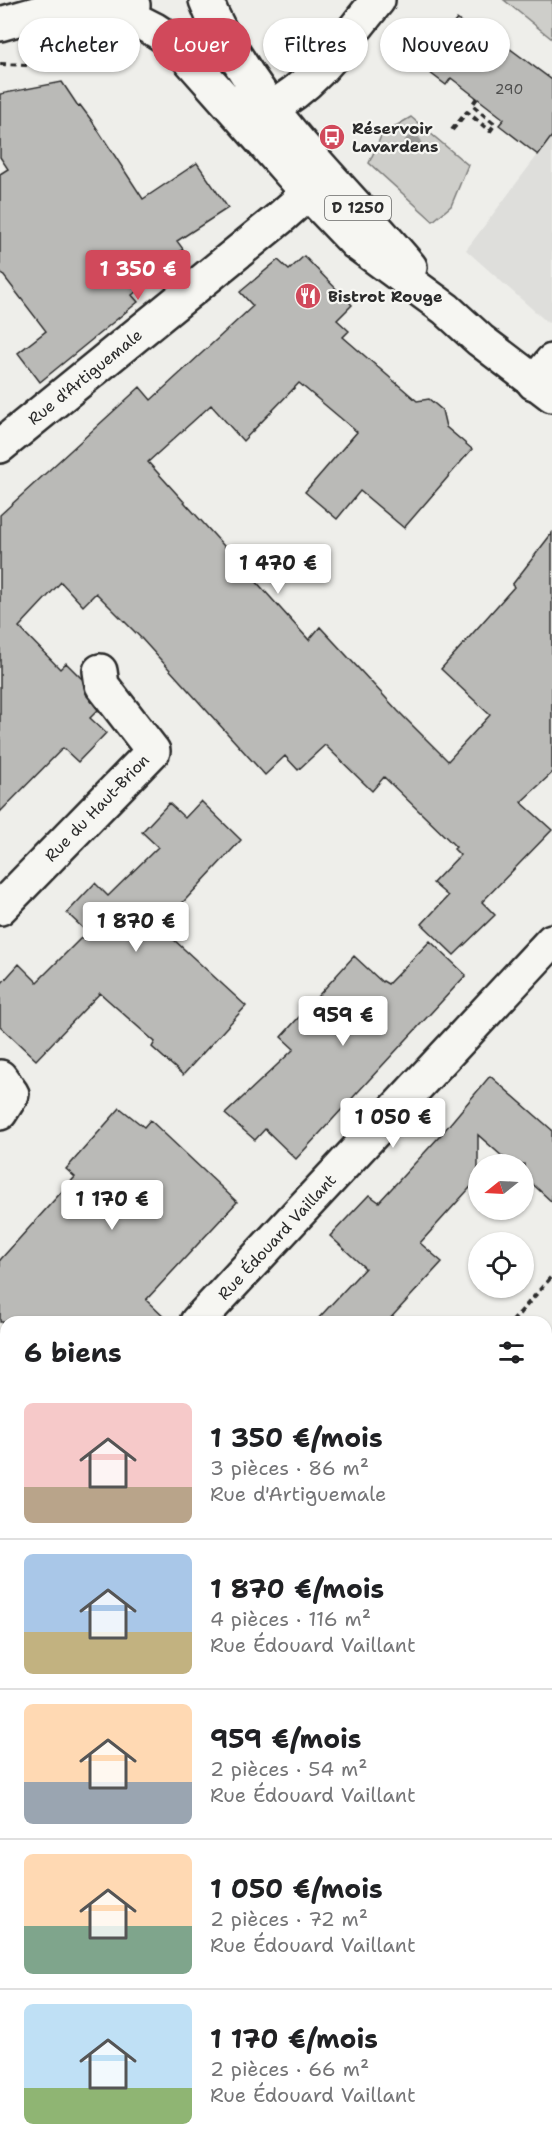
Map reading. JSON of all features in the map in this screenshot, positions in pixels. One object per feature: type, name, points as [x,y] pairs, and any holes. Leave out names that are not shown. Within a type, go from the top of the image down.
[{"type":"street","points":[[0,24],[42,12],[91,4],[140,4],[146,0]]},
{"type":"street","name":"D 1250","points":[[206,0],[213,19],[224,38],[270,108],[308,155],[374,224],[446,309]]},
{"type":"street","points":[[270,108],[289,99],[308,83],[378,0]]},
{"type":"street","name":"D 1250","points":[[91,4],[155,30],[175,43],[308,193],[356,243],[446,309],[480,340],[546,380]]},
{"type":"street","name":"Rue d'Artiguemale","points":[[0,446],[308,193]]},
{"type":"street","name":"Rue du Haut-Brion","points":[[0,909],[153,751],[102,685],[100,671]]},
{"type":"street","name":"Rue Édouard Vaillant","points":[[203,1316],[552,941]]},
{"type":"street","points":[[0,1077],[12,1094],[0,1113]]},
{"type":"path","points":[[0,64],[18,65]]},
{"type":"path","points":[[452,130],[467,112],[490,131],[495,124],[472,105],[477,98]]},
{"type":"path","points":[[517,1316],[552,1276]]},
{"type":"shaded area","points":[[504,0],[552,0],[552,39]]},
{"type":"shaded area","points":[[411,117],[468,165],[451,206],[433,221],[369,163],[382,134]]},
{"type":"shaded area","points":[[552,136],[552,321],[548,323],[466,250]]},
{"type":"building","points":[[510,49],[552,80],[552,136],[538,155],[499,125],[504,119],[451,78],[446,85],[429,72],[510,72]]},
{"type":"building","points":[[62,82],[78,106],[80,105],[92,121],[143,199],[197,163],[228,208],[177,241],[183,249],[168,261],[171,264],[132,295],[138,302],[40,382],[18,353],[46,331],[0,271],[0,174],[8,169],[0,157],[0,94]]},
{"type":"building","points":[[304,256],[352,305],[337,320],[349,331],[343,337],[417,401],[429,399],[442,410],[446,427],[472,449],[404,528],[360,491],[337,519],[305,492],[357,432],[299,383],[243,441],[211,405],[148,462],[309,640],[320,627],[448,761],[490,715],[441,669],[514,587],[512,585],[552,533],[552,773],[521,802],[552,830],[482,902],[495,915],[454,955],[422,924],[448,896],[433,883],[460,855],[454,849],[456,847],[384,777],[372,791],[325,745],[298,770],[285,756],[265,775],[141,638],[96,593],[83,606],[61,582],[19,627],[60,669],[66,663],[82,679],[87,696],[98,710],[90,718],[106,733],[78,762],[63,748],[0,812],[0,515],[140,387],[151,400],[253,306],[240,292],[278,260],[289,270]]},
{"type":"building","points":[[201,801],[241,840],[160,927],[246,1006],[183,1075],[152,1047],[155,1042],[100,993],[36,1060],[0,1026],[0,985],[19,964],[37,982],[87,932],[67,913],[95,883],[108,896],[158,847],[142,832],[169,803],[185,818]]},
{"type":"building","points":[[430,941],[466,975],[296,1159],[265,1129],[255,1140],[225,1114],[294,1049],[281,1037],[354,956],[382,982],[388,984]]},
{"type":"building","points":[[490,1076],[552,1130],[552,1202],[534,1185],[534,1154],[500,1154],[478,1135],[478,1154],[468,1154],[468,1190],[420,1243],[442,1262],[392,1316],[321,1316],[365,1268],[330,1236],[369,1195],[379,1202],[439,1137]]},
{"type":"building","points":[[120,1108],[144,1127],[150,1120],[237,1202],[146,1300],[163,1316],[0,1316],[0,1260],[75,1177],[66,1169]]},
{"type":"place","name":"Réservoir Lavardens","points":[[332,137]]},
{"type":"place","name":"Bistrot Rouge","points":[[308,296]]}]
